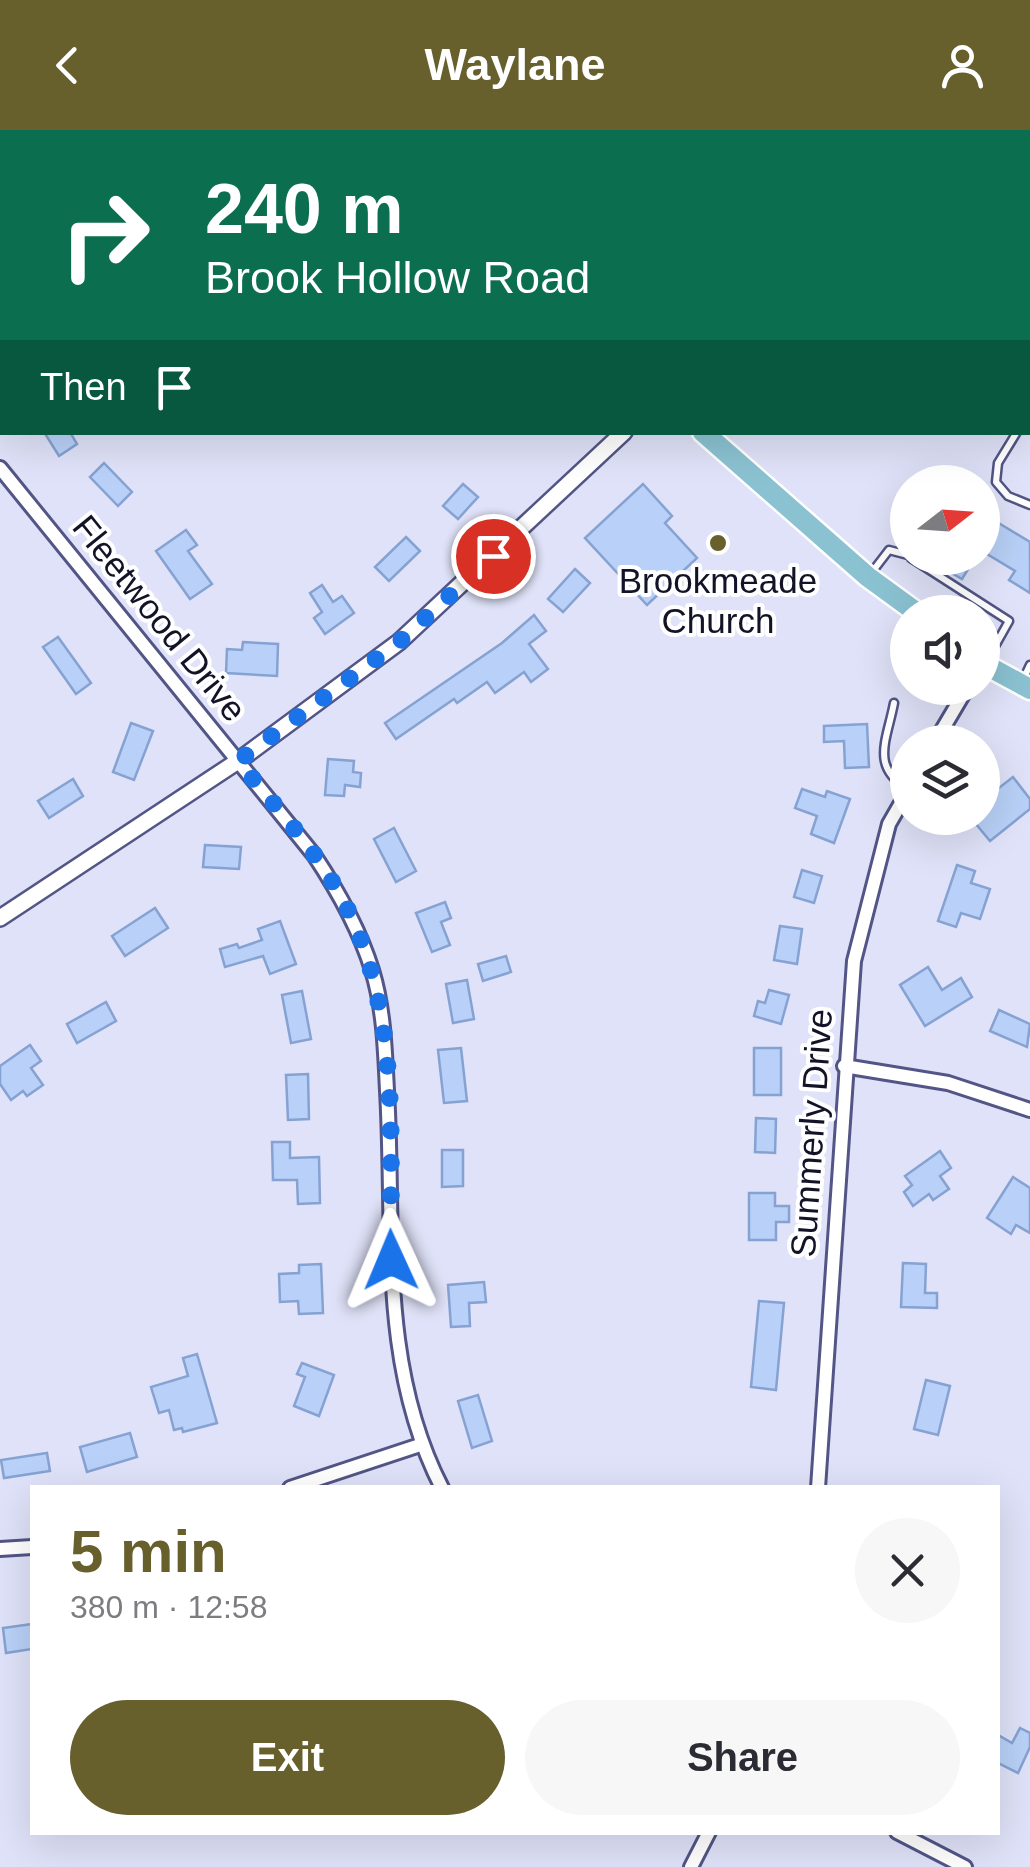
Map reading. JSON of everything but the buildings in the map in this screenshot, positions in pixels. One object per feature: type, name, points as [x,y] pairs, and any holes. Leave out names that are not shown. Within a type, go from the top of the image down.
[{"type":"main road","points":[[706,435],[893,595]]},
{"type":"main road","points":[[1000,670],[1027,680]]},
{"type":"street","points":[[0,918],[238,761],[399,642],[621,435]]},
{"type":"street","name":"Fleetwood Drive","points":[[0,468],[314,855],[339,893],[372,971],[385,1039],[391,1296],[402,1371],[420,1445],[440,1485]]},
{"type":"street","name":"Summerly Drive","points":[[818,1485],[854,961],[890,822]]},
{"type":"street","points":[[844,1066],[948,1082],[1030,1110]]},
{"type":"street","points":[[299,1485],[420,1445]]},
{"type":"street","points":[[0,1550],[30,1547]]},
{"type":"street","points":[[691,1867],[707,1835]]},
{"type":"street","points":[[902,1835],[964,1867]]},
{"type":"lane","points":[[1016,435],[998,463],[996,482],[1008,496],[1030,505]]},
{"type":"lane","points":[[868,577],[890,550]]},
{"type":"lane","points":[[938,575],[969,595]]},
{"type":"lane","points":[[1000,615],[1009,621],[1000,636]]},
{"type":"lane","points":[[890,726],[883,765],[890,778]]},
{"type":"place","name":"Brookmeade Church","points":[[718,543]]},
{"type":"route","points":[[391,1260],[385,1039],[372,971],[339,893],[314,855],[238,761],[399,642],[493,556]]}]
